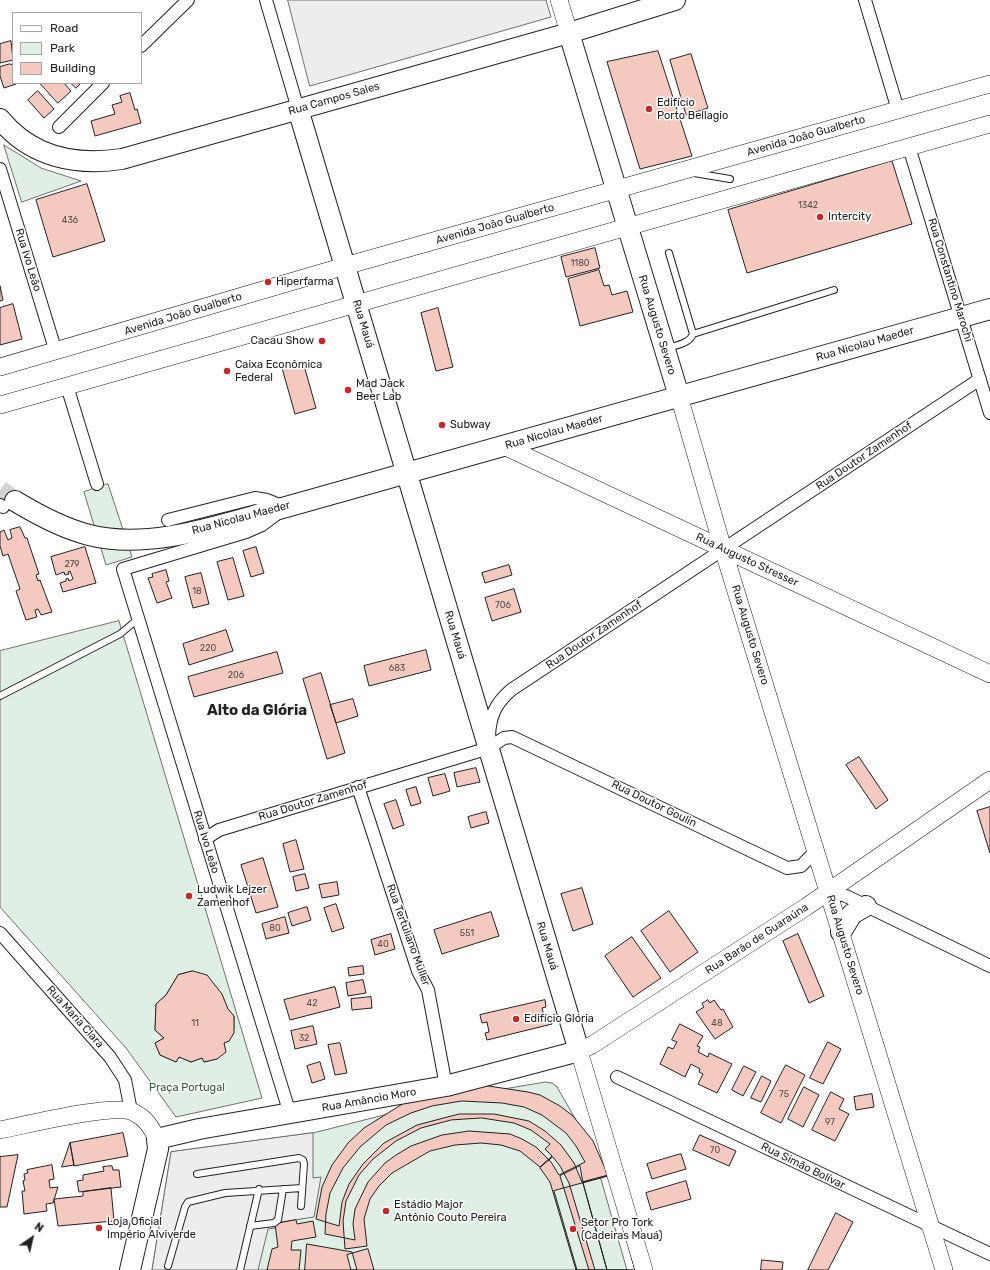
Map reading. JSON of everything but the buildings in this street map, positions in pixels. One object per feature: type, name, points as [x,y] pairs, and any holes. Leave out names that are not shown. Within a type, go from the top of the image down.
[{"type":"main road","name":"Rua Campos Sales","points":[[0,119],[18,138],[37,150],[64,159],[95,162],[133,157],[569,33],[675,0]]},
{"type":"main road","name":"Rua Augusto Severo","points":[[569,33],[679,396]]},
{"type":"main road","name":"Rua Mauá","points":[[298,109],[579,1051]]},
{"type":"main road","name":"Rua Nicolau Maeder","points":[[6,504],[71,530],[114,540],[150,539],[168,536],[286,507],[990,309]]},
{"type":"main road","points":[[841,932],[852,914],[866,906]]},
{"type":"main road","name":"Rua Amâncio Moro","points":[[157,1139],[199,1129],[446,1086],[579,1051]]},
{"type":"main road","points":[[130,1270],[158,1149],[157,1139]]},
{"type":"street","points":[[142,45],[188,0]]},
{"type":"street","name":"Rua Mauá","points":[[266,0],[298,109]]},
{"type":"street","name":"Rua Augusto Severo","points":[[559,0],[569,33]]},
{"type":"street","points":[[865,0],[898,110]]},
{"type":"street","points":[[59,127],[102,84]]},
{"type":"street","name":"Avenida João Gualberto","points":[[0,367],[56,352],[345,266],[990,84]]},
{"type":"street","points":[[0,405],[990,124]]},
{"type":"street","name":"Rua Constantino Marochi","points":[[909,147],[961,317],[985,381],[990,413]]},
{"type":"street","name":"Rua Ivo Leão","points":[[0,169],[56,352]]},
{"type":"street","name":"Rua Doutor Zamenhof","points":[[205,839],[219,830],[488,748],[490,722],[494,709],[511,690],[723,549],[985,381]]},
{"type":"street","points":[[67,386],[97,484]]},
{"type":"street","name":"Rua Augusto Severo","points":[[679,396],[723,549],[944,1270]]},
{"type":"street","name":"Rua Augusto Stresser","points":[[504,446],[990,674]]},
{"type":"street","points":[[168,520],[255,498],[267,500],[286,507]]},
{"type":"street","name":"Rua Ivo Leão","points":[[286,507],[262,526],[123,569],[290,1114]]},
{"type":"street","name":"Rua Doutor Goulin","points":[[488,748],[504,738],[512,737],[520,740],[787,868],[801,866],[816,851]]},
{"type":"street","name":"Rua Barão de Guaraúna","points":[[579,1051],[592,1045],[828,892],[990,780]]},
{"type":"street","name":"Rua Tertuliano Müller","points":[[358,787],[418,971],[428,990],[446,1086]]},
{"type":"street","points":[[828,892],[846,896],[990,966]]},
{"type":"street","name":"Rua Maria Clara","points":[[0,933],[110,1057],[125,1080],[132,1111]]},
{"type":"street","name":"Rua Mauá","points":[[579,1051],[644,1270]]},
{"type":"street","name":"Rua Simão Bolívar","points":[[617,1077],[930,1227],[990,1254]]},
{"type":"street","points":[[0,1130],[104,1110],[132,1111],[147,1121],[157,1139]]},
{"type":"lane","points":[[681,171],[730,179]]},
{"type":"lane","points":[[665,350],[688,341],[692,338],[693,334],[669,253]]},
{"type":"lane","points":[[693,334],[834,290]]},
{"type":"lane","points":[[0,696],[120,634],[138,619]]},
{"type":"lane","points":[[198,1174],[299,1158],[303,1160],[304,1164],[301,1206]]},
{"type":"lane","points":[[250,1226],[274,1223],[278,1220],[283,1188]]},
{"type":"lane","points":[[168,1266],[185,1207],[188,1202],[225,1192],[259,1189],[302,1188]]},
{"type":"lane","points":[[240,1270],[259,1189]]},
{"type":"green space","points":[[4,145],[41,168],[81,181],[22,202]]},
{"type":"green space","points":[[108,484],[132,557],[106,565],[84,492]]},
{"type":"green space","name":"Praça Portugal","points":[[119,621],[262,1098],[176,1117],[126,1048],[0,907],[0,651]],"holes":[[[193,971],[234,1016],[234,1032],[231,1038],[224,1043],[217,1059],[204,1062],[202,1058],[191,1062],[179,1057],[176,1062],[160,1055],[155,1043],[164,1038],[155,1030],[156,1004],[166,995],[178,975]]]},
{"type":"green space","name":"Estádio Major Antônio Couto Pereira","points":[[546,1082],[552,1083],[557,1087],[592,1148],[627,1270],[152,1270],[171,1152],[313,1133],[451,1098]]},
{"type":"shaded area","points":[[288,0],[546,0],[551,17],[310,86]]},
{"type":"shaded area","points":[[313,1133],[313,1178],[321,1177],[314,1217],[275,1223],[275,1228],[268,1229],[258,1270],[152,1270],[171,1152]]},
{"type":"tunnel","points":[[0,490],[15,501]]},
{"type":"place","name":"Edifício Porto Bellagio","points":[[649,109]]},
{"type":"place","name":"Intercity","points":[[820,217]]},
{"type":"place","name":"Hiperfarma","points":[[268,282]]},
{"type":"place","name":"Cacau Show","points":[[322,341]]},
{"type":"place","name":"Caixa Econômica Federal","points":[[227,371]]},
{"type":"place","name":"Mad Jack Beer Lab","points":[[348,390]]},
{"type":"place","name":"Subway","points":[[442,425]]},
{"type":"place","name":"Ludwik Lejzer Zamenhof","points":[[189,896]]},
{"type":"place","name":"Edifício Glória","points":[[516,1019]]},
{"type":"place","name":"Estádio Major Antônio Couto Pereira","points":[[386,1211]]},
{"type":"place","name":"Loja Oficial Império Alviverde","points":[[99,1228]]},
{"type":"place","name":"Setor Pro Tork (Cadeiras Mauá)","points":[[573,1229]]},
{"type":"district","name":"Alto da Glória","points":[[257,711]]}]
